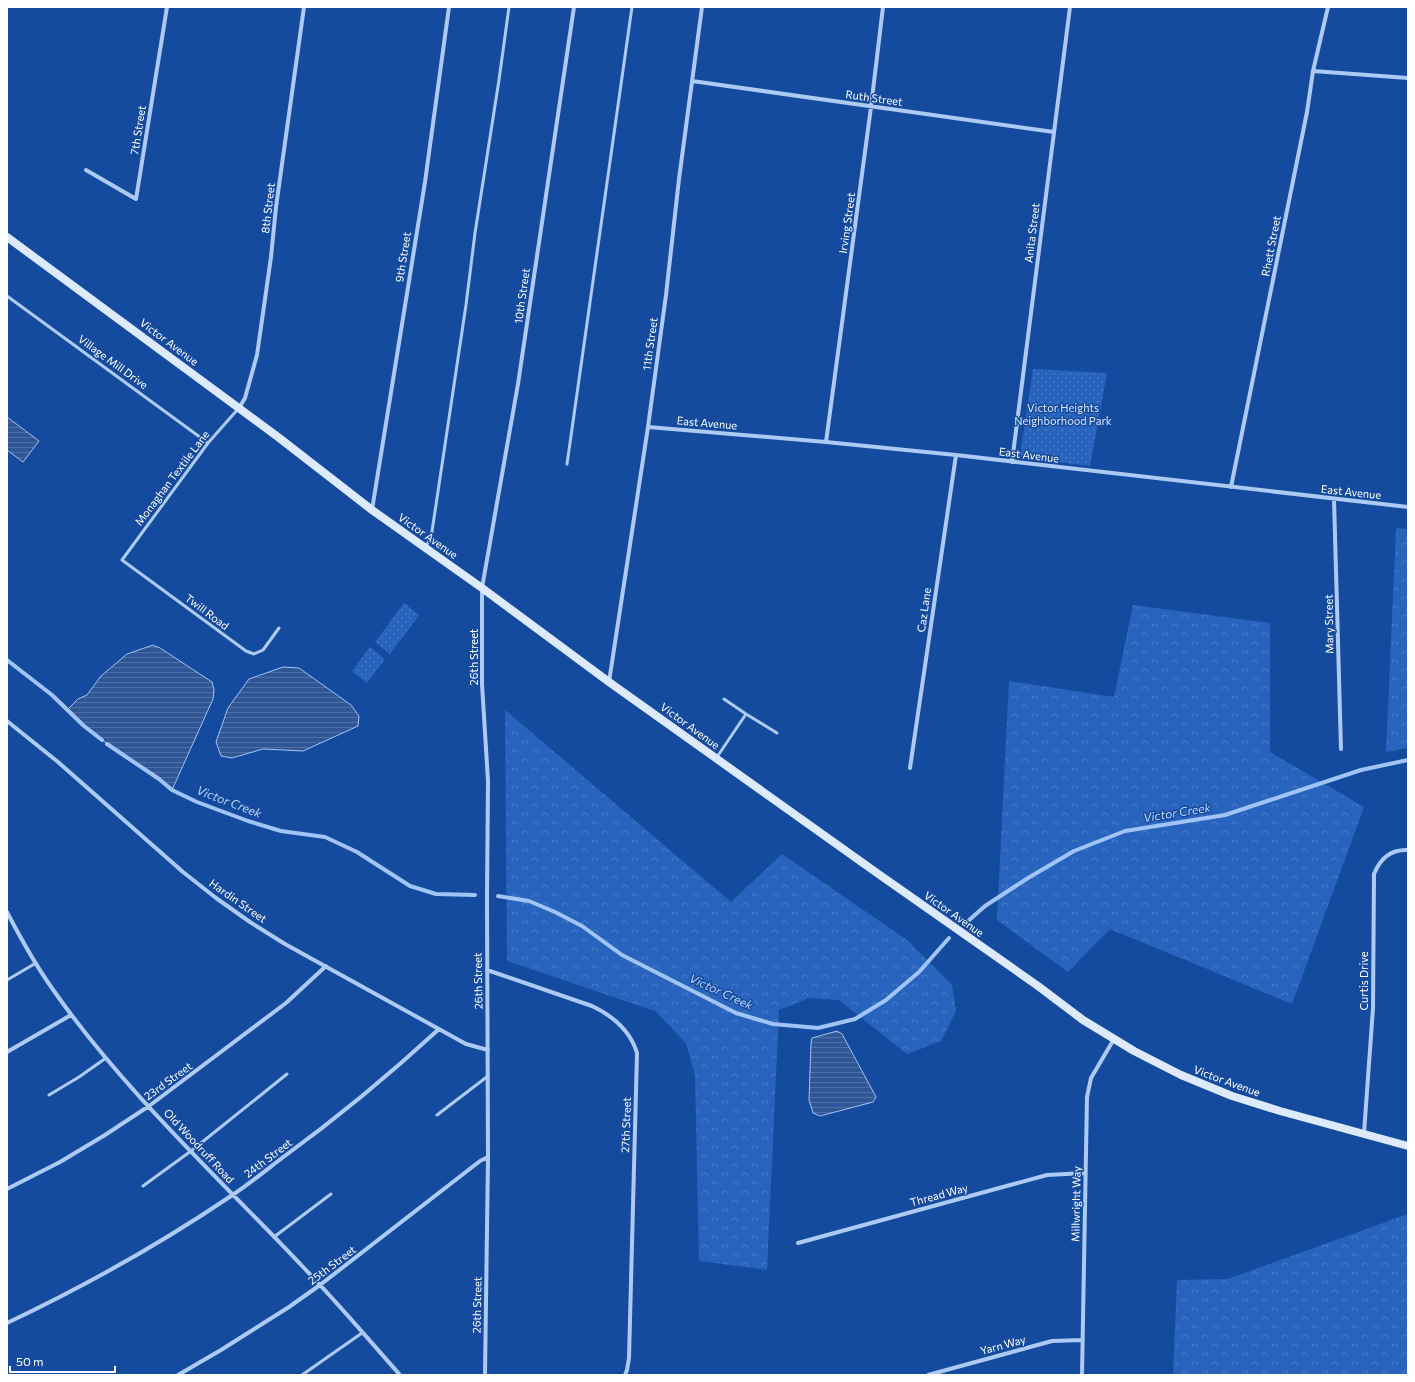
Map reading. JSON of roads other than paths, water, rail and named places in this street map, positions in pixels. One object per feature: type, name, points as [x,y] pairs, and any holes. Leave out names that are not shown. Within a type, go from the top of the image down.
[{"type":"street","name":"7th Street","points":[[86,170],[136,199],[167,7]]},
{"type":"street","name":"8th Street","points":[[239,408],[245,398],[257,355],[265,306],[276,207],[304,7]]},
{"type":"street","name":"9th Street","points":[[372,510],[425,182],[449,7]]},
{"type":"street","name":"10th Street","points":[[482,588],[518,384],[574,7]]},
{"type":"street","name":"11th Street","points":[[609,682],[648,427],[702,7]]},
{"type":"street","name":"Irving Street","points":[[826,442],[883,7]]},
{"type":"street","name":"Anita Street","points":[[1012,462],[1070,7]]},
{"type":"street","name":"Rhett Street","points":[[1231,488],[1307,112],[1313,71],[1328,7]]},
{"type":"street","points":[[1313,71],[1408,78]]},
{"type":"street","name":"Ruth Street","points":[[692,81],[1054,132]]},
{"type":"street","name":"Victor Avenue","points":[[7,237],[239,408],[372,510],[482,588],[609,682],[877,874],[1038,986],[1083,1020],[1131,1050],[1181,1075],[1232,1096],[1280,1111],[1408,1146]]},
{"type":"street","name":"East Avenue","points":[[648,427],[956,455],[1231,488],[1408,507]]},
{"type":"street","name":"Caz Lane","points":[[910,768],[956,455]]},
{"type":"street","name":"Mary Street","points":[[1334,499],[1341,749]]},
{"type":"street","name":"26th Street","points":[[482,588],[482,684],[488,781],[488,1157],[485,1375]]},
{"type":"street","name":"Hardin Street","points":[[7,721],[58,762],[183,872],[216,898],[279,940],[466,1044],[488,1050]]},
{"type":"street","name":"Curtis Drive","points":[[1364,1133],[1373,1008],[1374,874],[1377,866],[1388,855],[1396,851],[1408,850]]},
{"type":"street","name":"Old Woodruff Road","points":[[7,912],[36,963],[71,1015],[106,1058],[149,1106],[320,1285],[400,1375]]},
{"type":"street","name":"23rd Street","points":[[7,1189],[60,1162],[105,1135],[175,1088],[286,1003],[326,966]]},
{"type":"street","name":"27th Street","points":[[487,970],[606,1012],[628,1033],[635,1047],[637,1053],[629,1358],[625,1375]]},
{"type":"street","points":[[7,1052],[71,1015]]},
{"type":"street","name":"24th Street","points":[[7,1323],[43,1306],[119,1265],[193,1221],[233,1195],[327,1125],[439,1029]]},
{"type":"street","name":"Millwright Way","points":[[1082,1375],[1087,1097],[1091,1078],[1114,1039]]},
{"type":"street","name":"25th Street","points":[[178,1375],[277,1315],[320,1285],[480,1161],[488,1157]]},
{"type":"street","name":"Thread Way","points":[[798,1243],[1047,1175],[1085,1173]]},
{"type":"street","name":"Yarn Way","points":[[928,1375],[1052,1341],[1083,1340]]},
{"type":"lane","points":[[425,547],[431,538],[509,7]]},
{"type":"lane","points":[[568,464],[632,7]]},
{"type":"lane","name":"Village Mill Drive","points":[[7,296],[208,443]]},
{"type":"lane","name":"Monaghan Textile Lane","points":[[122,560],[208,443],[239,408]]},
{"type":"lane","name":"Twill Road","points":[[122,560],[246,652],[254,654],[263,650],[279,628]]},
{"type":"lane","points":[[724,698],[746,714],[777,733]]},
{"type":"lane","points":[[716,758],[746,714]]},
{"type":"lane","points":[[7,980],[36,963]]},
{"type":"lane","points":[[49,1095],[79,1077],[106,1058]]},
{"type":"lane","points":[[144,1186],[192,1151],[287,1074]]},
{"type":"lane","points":[[437,1115],[488,1076]]},
{"type":"lane","points":[[274,1237],[331,1194]]},
{"type":"lane","points":[[302,1375],[362,1333]]},
{"type":"waterway","name":"Victor Creek","points":[[7,660],[52,695],[84,726],[102,740]]},
{"type":"waterway","name":"Victor Creek","points":[[107,744],[159,779],[172,790],[197,802],[248,821],[281,831],[325,837],[357,852],[410,886],[436,894],[475,895]]},
{"type":"waterway","name":"Victor Creek","points":[[967,922],[985,906],[1028,878],[1074,851],[1125,831],[1225,815],[1361,770],[1408,760]]},
{"type":"waterway","name":"Victor Creek","points":[[498,896],[529,901],[555,912],[582,926],[622,955],[736,1013],[773,1024],[818,1028],[855,1019],[886,1000],[919,972],[949,938]]},
{"type":"park label","name":"Victor Heights Neighborhood Park","points":[[1063,414]]}]
